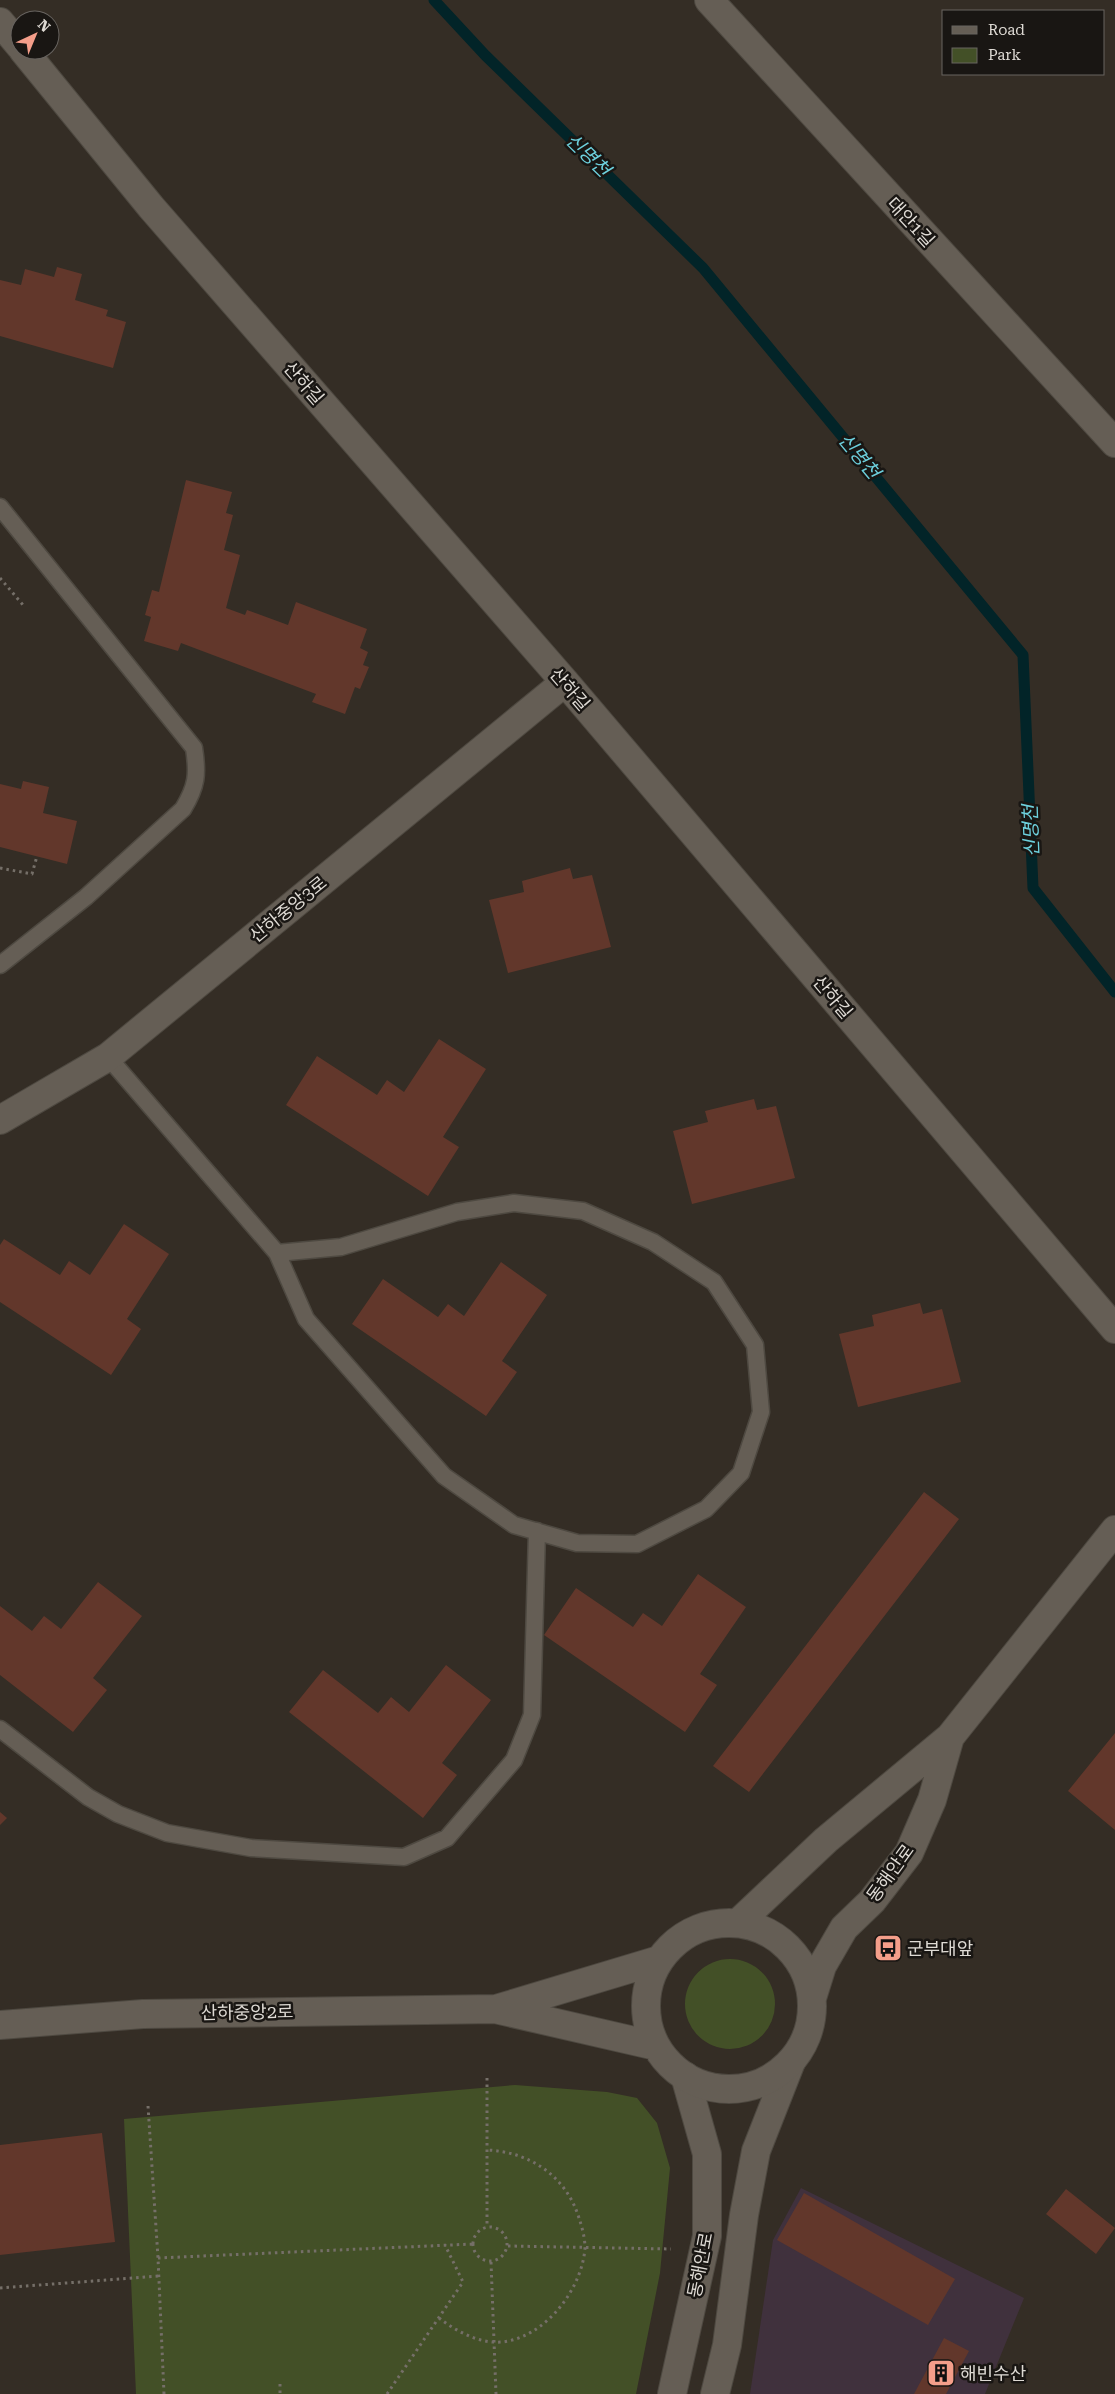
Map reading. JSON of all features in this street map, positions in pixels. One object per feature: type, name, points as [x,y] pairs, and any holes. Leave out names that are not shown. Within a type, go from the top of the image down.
[{"type":"street","name":"대안1길","points":[[709,0],[1115,443]]},
{"type":"street","points":[[0,22],[10,34]]},
{"type":"street","name":"산하길","points":[[31,60],[151,207],[565,682],[1115,1329]]},
{"type":"street","name":"산하중앙3로","points":[[0,1120],[108,1057],[565,682]]},
{"type":"street","name":"동해안로","points":[[738,1923],[826,1840],[950,1737],[1115,1530]]},
{"type":"street","name":"동해안로","points":[[812,1998],[805,1971],[789,1948],[766,1931],[738,1923],[715,1923],[694,1930],[674,1943],[659,1960],[650,1980],[646,2002],[648,2025],[656,2046],[669,2063],[686,2076],[707,2086],[737,2088],[752,2086],[774,2076],[791,2062],[804,2043],[811,2021],[812,1998],[822,1966],[844,1928],[872,1901],[909,1853],[932,1800],[950,1737]]},
{"type":"street","name":"산하중앙2로","points":[[494,2009],[659,1960]]},
{"type":"street","name":"산하중앙2로","points":[[0,2025],[143,2014],[494,2009],[656,2046]]},
{"type":"street","points":[[715,2394],[727,2345],[744,2215],[756,2151],[791,2062]]},
{"type":"street","name":"동해안로","points":[[672,2394],[707,2236],[707,2154],[686,2076]]},
{"type":"lane","points":[[0,507],[194,748],[197,773],[191,795],[183,809],[86,897],[0,966]]},
{"type":"lane","points":[[108,1057],[277,1253],[306,1319],[444,1476],[514,1525],[578,1543],[637,1544],[706,1509],[741,1473],[761,1412],[755,1344],[714,1282],[653,1242],[583,1211],[514,1203],[457,1212],[341,1247],[277,1253]]},
{"type":"lane","points":[[0,1729],[88,1797],[118,1814],[167,1833],[251,1848],[404,1857],[447,1838],[514,1760],[532,1715],[537,1531]]},
{"type":"path","points":[[0,578],[23,605]]},
{"type":"path","points":[[0,868],[32,874],[37,856]]},
{"type":"path","points":[[487,2078],[487,2227]]},
{"type":"path","points":[[148,2106],[158,2258],[164,2394]]},
{"type":"path","points":[[439,2318],[453,2329],[476,2338],[494,2342],[503,2342],[529,2332],[546,2321],[562,2305],[573,2287],[585,2248],[583,2231],[574,2203],[554,2176],[529,2158],[507,2152],[487,2150]]},
{"type":"path","points":[[487,2227],[502,2231],[508,2246],[501,2259],[491,2262],[476,2254],[473,2244],[477,2233],[487,2227]]},
{"type":"path","points":[[158,2258],[473,2244]]},
{"type":"path","points":[[387,2394],[463,2282],[445,2245]]},
{"type":"path","points":[[508,2246],[674,2249]]},
{"type":"path","points":[[491,2262],[496,2394]]},
{"type":"path","points":[[0,2288],[159,2276]]},
{"type":"path","points":[[280,2384],[280,2394]]},
{"type":"shaded area","points":[[801,2188],[1024,2298],[985,2394],[750,2394],[773,2240]]},
{"type":"green space","points":[[730,1959],[747,1962],[762,1972],[772,1987],[775,2004],[772,2021],[762,2036],[747,2046],[730,2049],[713,2046],[698,2036],[688,2021],[685,2004],[688,1987],[698,1972],[713,1962]]},
{"type":"green space","points":[[515,2085],[607,2092],[637,2098],[657,2123],[670,2168],[660,2273],[636,2394],[136,2394],[124,2119]]},
{"type":"building","points":[[57,267],[82,274],[75,300],[108,310],[106,316],[126,322],[113,368],[0,336],[0,280],[21,285],[25,269],[54,277]]},
{"type":"building","points":[[186,480],[232,492],[226,513],[233,515],[224,550],[240,555],[226,608],[245,615],[247,610],[288,625],[296,602],[367,629],[360,648],[368,652],[363,665],[369,667],[360,689],[355,687],[345,714],[312,702],[316,694],[181,643],[178,651],[144,641],[151,617],[145,615],[152,590],[159,592]]},
{"type":"building","points":[[23,781],[49,787],[43,813],[77,821],[67,864],[0,847],[0,784],[21,789]]},
{"type":"building","points":[[570,868],[573,879],[592,875],[611,947],[508,973],[489,900],[524,892],[522,881]]},
{"type":"building","points":[[439,1039],[486,1069],[443,1137],[459,1147],[428,1196],[286,1105],[317,1056],[377,1095],[387,1080],[404,1092]]},
{"type":"building","points":[[754,1099],[757,1110],[776,1106],[795,1178],[692,1204],[673,1131],[708,1122],[705,1111]]},
{"type":"building","points":[[124,1224],[169,1254],[127,1319],[141,1329],[111,1375],[0,1302],[0,1245],[4,1239],[60,1275],[69,1261],[90,1275]]},
{"type":"building","points":[[501,1262],[547,1295],[502,1361],[517,1372],[486,1416],[352,1324],[383,1279],[438,1317],[448,1304],[464,1316]]},
{"type":"building","points":[[920,1303],[923,1314],[942,1309],[961,1382],[858,1407],[839,1334],[874,1326],[872,1315]]},
{"type":"building","points":[[924,1492],[959,1519],[749,1792],[713,1766]]},
{"type":"building","points":[[698,1574],[746,1607],[700,1674],[717,1685],[685,1732],[544,1635],[576,1588],[633,1627],[643,1613],[662,1626]]},
{"type":"building","points":[[98,1582],[142,1616],[93,1678],[107,1690],[73,1732],[0,1675],[0,1606],[32,1631],[44,1616],[61,1629]]},
{"type":"building","points":[[446,1665],[491,1700],[442,1763],[457,1775],[423,1818],[289,1712],[323,1670],[378,1713],[391,1697],[409,1712]]},
{"type":"building","points":[[1115,1733],[1115,1830],[1068,1791]]},
{"type":"building","points":[[0,1812],[7,1818],[0,1825]]},
{"type":"building","points":[[102,2133],[115,2242],[0,2255],[0,2145]]},
{"type":"building","points":[[1066,2189],[1115,2228],[1096,2254],[1046,2214]]},
{"type":"building","points":[[804,2193],[955,2279],[928,2325],[777,2240]]},
{"type":"building","name":"해빈수산","points":[[944,2338],[969,2351],[946,2394],[914,2394]]},
{"type":"waterway","name":"신명천","points":[[434,0],[485,55],[703,268],[1023,655],[1033,888],[1115,992]]},
{"type":"place","name":"군부대앞","points":[[888,1948]]},
{"type":"place","name":"해빈수산","points":[[941,2373]]}]
